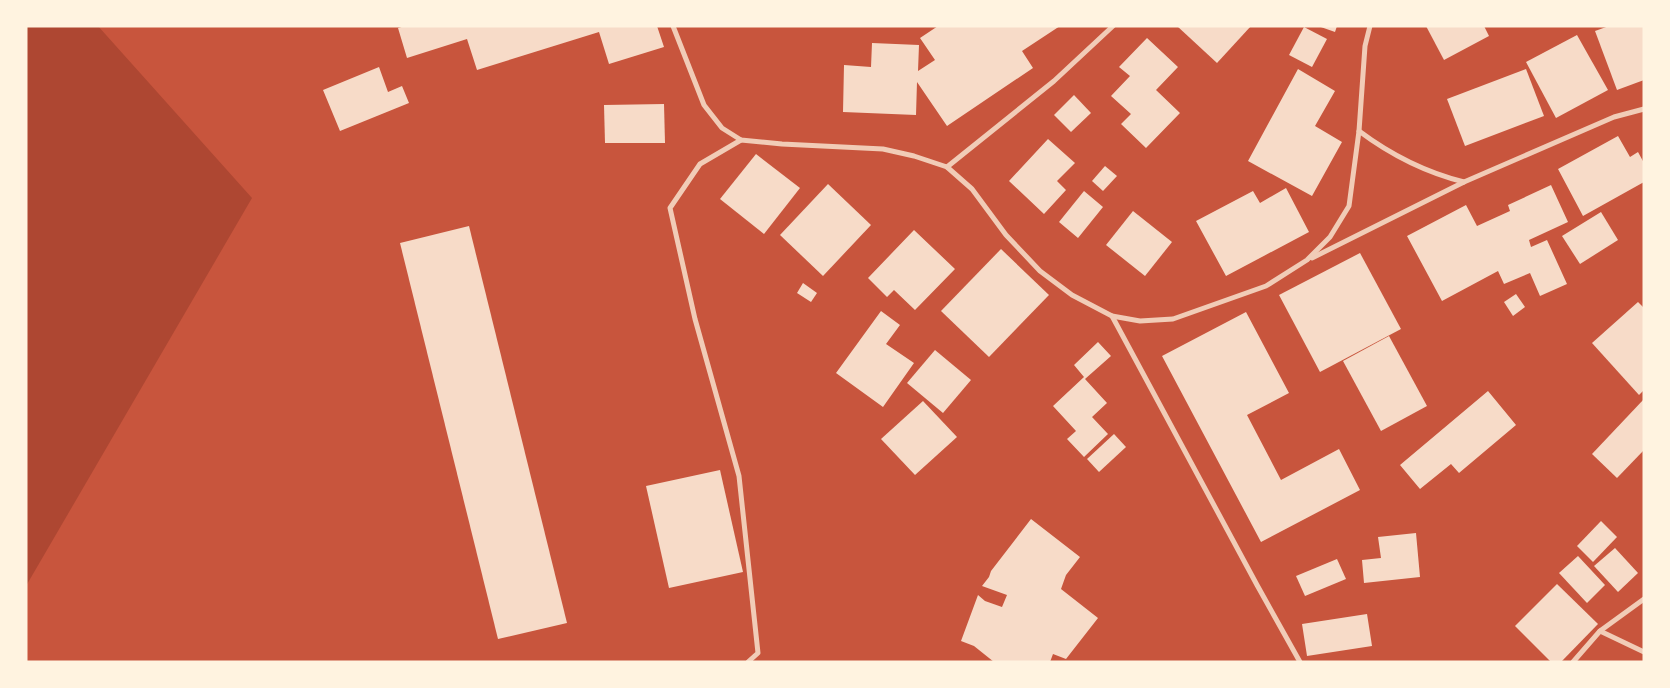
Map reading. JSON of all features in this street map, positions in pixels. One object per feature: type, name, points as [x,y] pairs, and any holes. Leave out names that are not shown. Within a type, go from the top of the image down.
[{"type":"street","points":[[673,26],[704,105],[722,128],[741,140],[883,149],[914,156],[947,167],[972,189],[1006,235],[1040,271],[1072,295],[1112,316],[1140,321],[1173,319],[1266,286],[1307,260],[1464,182],[1614,117],[1644,109]]},
{"type":"street","points":[[1102,26],[1106,32]]},
{"type":"street","points":[[947,167],[1054,81],[1113,26]]},
{"type":"street","points":[[1307,260],[1330,237],[1349,206],[1359,132],[1365,46],[1370,26]]},
{"type":"street","points":[[1359,132],[1383,149],[1413,165],[1439,176],[1464,182]]},
{"type":"street","points":[[741,140],[700,164],[670,208],[695,319],[739,476],[758,653],[755,662]]},
{"type":"street","points":[[1112,316],[1300,662]]},
{"type":"street","points":[[1573,662],[1600,631],[1644,599]]},
{"type":"street","points":[[1600,631],[1644,652]]},
{"type":"street","points":[[748,662],[758,653]]},
{"type":"shaded area","points":[[26,26],[98,26],[252,198],[26,586]]},
{"type":"building","points":[[405,26],[657,26],[664,47],[609,64],[599,32],[477,70],[467,39],[407,58],[398,28]]},
{"type":"building","points":[[938,26],[1060,26],[1022,51],[1033,68],[947,126],[917,82],[916,115],[843,112],[844,65],[871,67],[872,43],[919,45],[918,71],[935,60],[920,38]]},
{"type":"building","points":[[1177,26],[1251,26],[1217,63]]},
{"type":"building","points":[[1318,26],[1337,26],[1335,32]]},
{"type":"building","points":[[1426,26],[1484,26],[1489,36],[1444,60]]},
{"type":"building","points":[[1609,26],[1644,26],[1644,80],[1617,90],[1595,31]]},
{"type":"building","points":[[1304,27],[1327,39],[1312,67],[1289,55]]},
{"type":"building","points":[[1577,35],[1608,90],[1556,118],[1526,62]]},
{"type":"building","points":[[1147,38],[1178,67],[1156,90],[1180,113],[1146,148],[1121,124],[1131,114],[1111,96],[1130,76],[1119,67]]},
{"type":"building","points":[[379,67],[388,92],[402,86],[409,103],[340,131],[323,90]]},
{"type":"building","points":[[1298,69],[1335,91],[1315,126],[1342,142],[1312,196],[1248,161]]},
{"type":"building","points":[[1526,69],[1544,116],[1465,146],[1447,99]]},
{"type":"building","points":[[1074,95],[1091,113],[1071,132],[1054,115]]},
{"type":"building","points":[[664,104],[665,143],[605,143],[604,105]]},
{"type":"building","points":[[1618,136],[1630,157],[1638,152],[1644,163],[1644,182],[1583,216],[1558,169]]},
{"type":"building","points":[[1048,139],[1075,163],[1057,181],[1066,190],[1044,214],[1009,181]]},
{"type":"building","points":[[756,154],[800,188],[764,234],[720,199]]},
{"type":"building","points":[[1105,166],[1117,176],[1103,191],[1092,181]]},
{"type":"building","points":[[828,184],[871,225],[823,276],[780,235]]},
{"type":"building","points":[[1551,185],[1568,222],[1529,240],[1531,247],[1547,240],[1567,284],[1540,296],[1530,273],[1504,284],[1498,271],[1442,301],[1407,236],[1466,205],[1477,226],[1510,211],[1508,205]]},
{"type":"building","points":[[1286,188],[1309,232],[1226,276],[1196,221],[1253,191],[1260,203]]},
{"type":"building","points":[[1084,191],[1103,207],[1078,238],[1059,222]]},
{"type":"building","points":[[1133,211],[1172,242],[1145,276],[1106,245]]},
{"type":"building","points":[[1601,212],[1618,240],[1580,264],[1562,236]]},
{"type":"building","points":[[469,226],[567,623],[498,639],[400,243]]},
{"type":"building","points":[[914,230],[955,269],[915,310],[894,290],[887,297],[868,278]]},
{"type":"building","points":[[1001,249],[1049,295],[989,357],[941,311]]},
{"type":"building","points":[[1360,253],[1401,329],[1320,372],[1279,295]]},
{"type":"building","points":[[803,283],[817,293],[811,302],[797,293]]},
{"type":"building","points":[[1516,294],[1525,307],[1513,316],[1504,302]]},
{"type":"building","points":[[1638,302],[1644,308],[1644,390],[1639,395],[1592,343]]},
{"type":"building","points":[[881,311],[900,325],[886,344],[914,363],[883,407],[836,373]]},
{"type":"building","points":[[1246,312],[1289,393],[1247,415],[1281,480],[1339,449],[1360,490],[1261,542],[1162,356]]},
{"type":"building","points":[[1389,336],[1427,406],[1381,431],[1343,361]]},
{"type":"building","points":[[1098,342],[1111,356],[1085,379],[1107,403],[1092,417],[1108,434],[1084,457],[1067,439],[1076,431],[1053,406],[1084,377],[1074,365]]},
{"type":"building","points":[[935,350],[971,380],[943,413],[907,383]]},
{"type":"building","points":[[1488,391],[1516,425],[1459,473],[1451,464],[1420,489],[1400,465]]},
{"type":"building","points":[[1644,399],[1644,450],[1617,478],[1592,454]]},
{"type":"building","points":[[923,401],[957,437],[915,475],[881,439]]},
{"type":"building","points":[[1114,434],[1126,447],[1099,472],[1087,459]]},
{"type":"building","points":[[720,470],[743,572],[669,588],[646,486]]},
{"type":"building","points":[[1031,519],[1080,557],[1066,575],[1061,589],[1098,618],[1066,659],[1053,654],[1050,662],[994,662],[974,646],[961,641],[978,595],[985,601],[1002,607],[1007,595],[982,586],[991,571]]},
{"type":"building","points":[[1601,521],[1617,537],[1593,562],[1577,546]]},
{"type":"building","points":[[1416,533],[1420,577],[1364,583],[1362,560],[1381,558],[1378,537]]},
{"type":"building","points":[[1615,548],[1638,573],[1618,592],[1594,566]]},
{"type":"building","points":[[1578,556],[1605,585],[1587,603],[1559,573]]},
{"type":"building","points":[[1337,559],[1346,579],[1305,596],[1296,576]]},
{"type":"building","points":[[1557,584],[1598,624],[1561,662],[1551,662],[1515,626]]},
{"type":"building","points":[[1367,614],[1372,646],[1307,656],[1302,624]]}]
